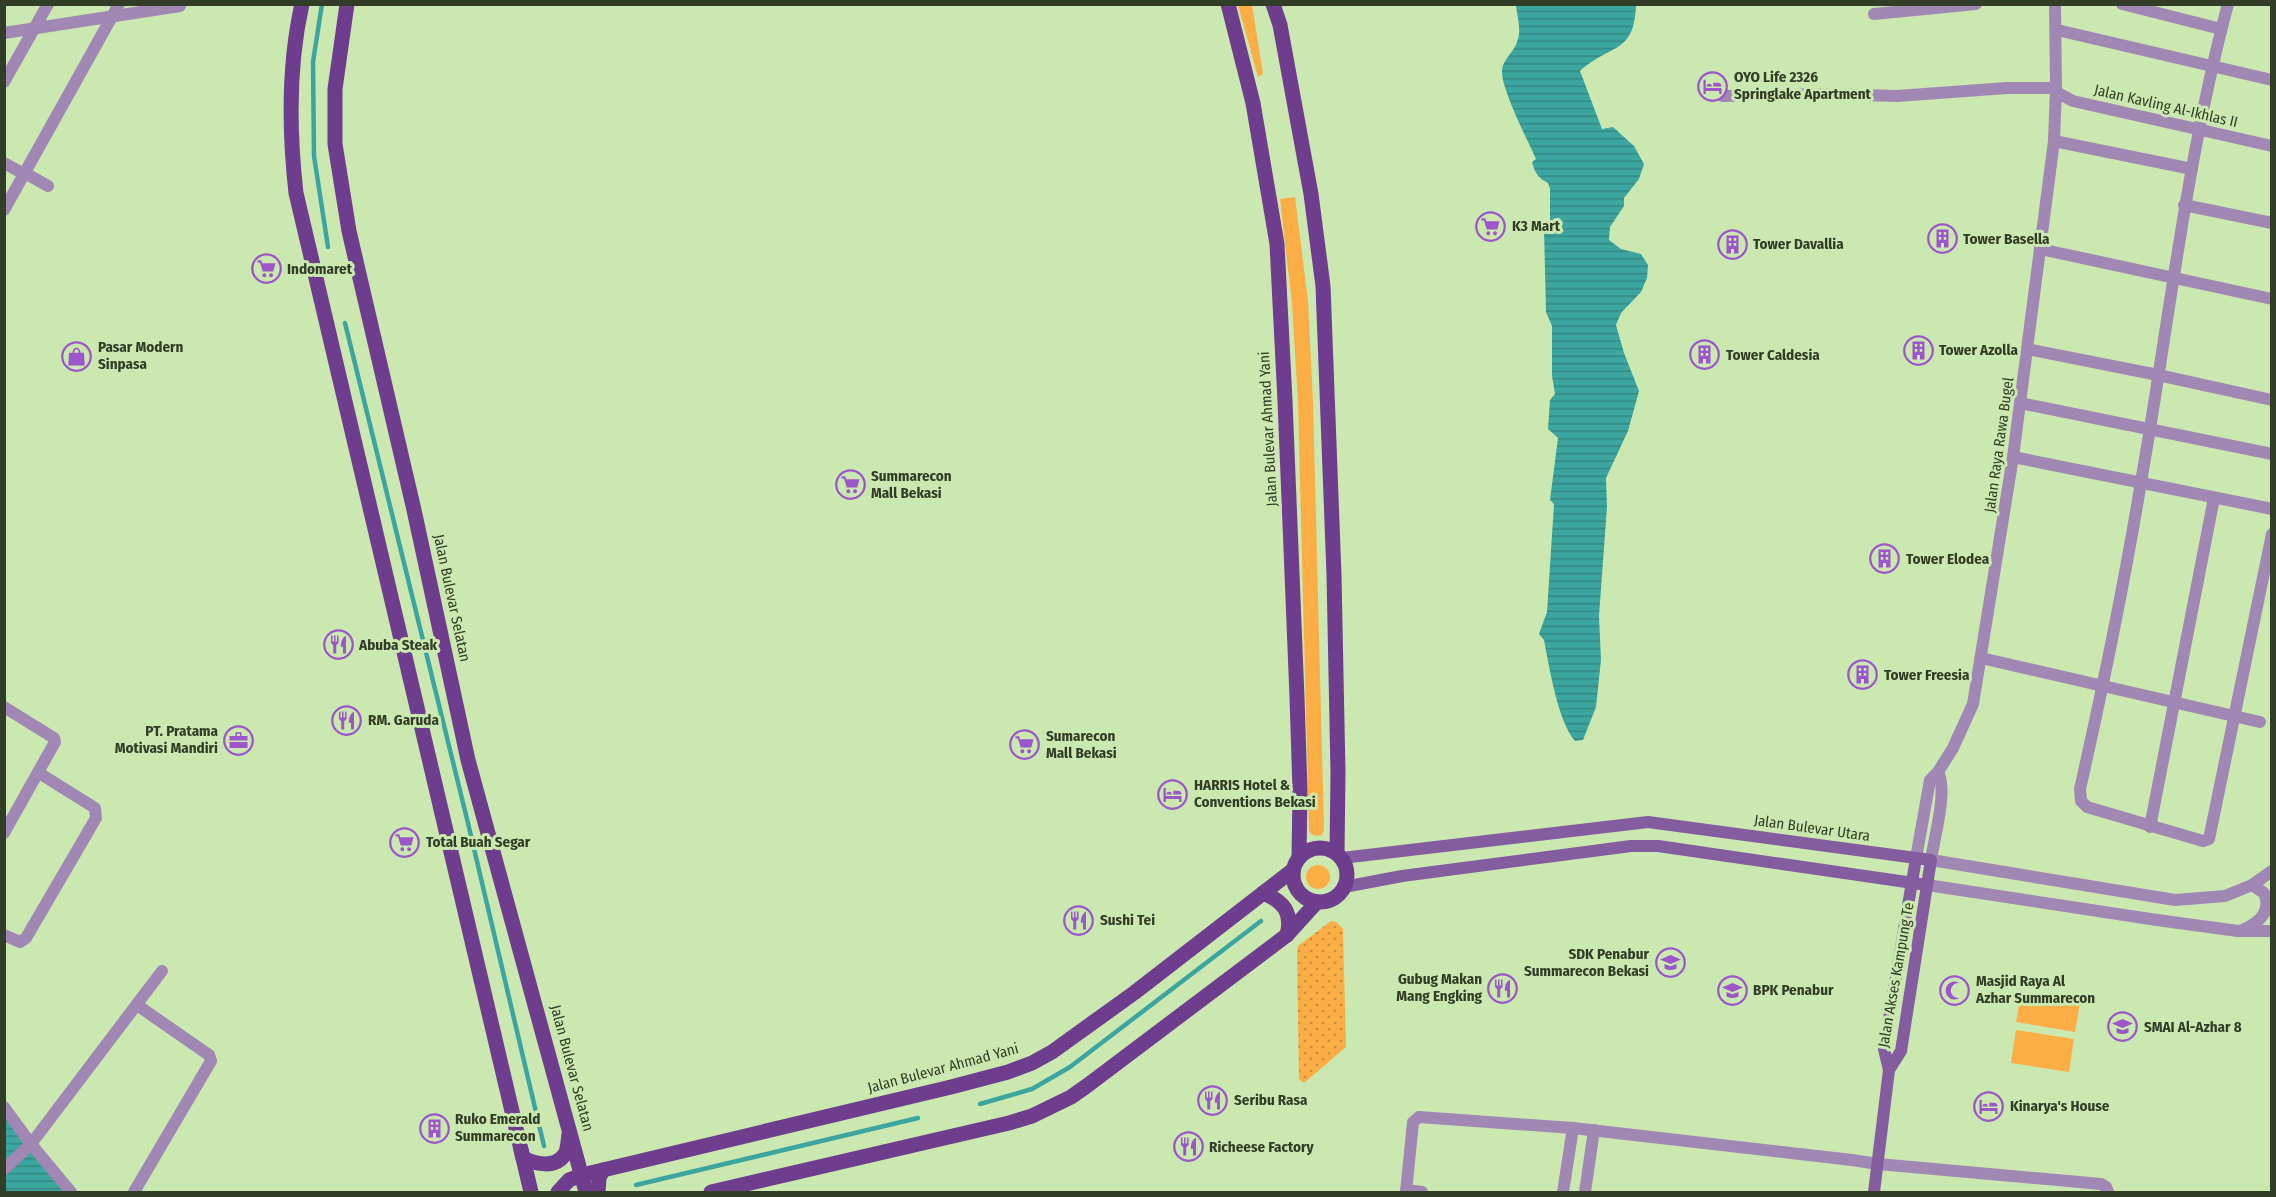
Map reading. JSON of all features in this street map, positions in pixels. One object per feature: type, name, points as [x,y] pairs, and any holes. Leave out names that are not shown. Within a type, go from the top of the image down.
[{"type":"main road","points":[[302,4],[294,58],[291,111],[291,152],[296,194],[318,296],[382,556],[531,1192]]},
{"type":"main road","name":"Jalan Bulevar Selatan","points":[[347,4],[335,89],[335,144],[349,231],[414,510],[468,760],[586,1192]]},
{"type":"main road","name":"Jalan Bulevar Ahmad Yani","points":[[582,1175],[903,1099],[1008,1072],[1032,1063],[1052,1052],[1134,993],[1263,893],[1296,863],[1300,791],[1286,401],[1277,244],[1253,103],[1228,4]]},
{"type":"main road","points":[[1273,4],[1280,25],[1307,171],[1323,286],[1334,575],[1339,855]]},
{"type":"main road","points":[[1318,847],[1326,848],[1339,855],[1346,866],[1347,876],[1344,887],[1332,900],[1317,902],[1307,899],[1294,884],[1296,863],[1305,852],[1318,847]]},
{"type":"main road","points":[[1263,893],[1274,897],[1286,909],[1289,918],[1287,934]]},
{"type":"main road","points":[[711,1192],[961,1135],[1032,1116],[1071,1097],[1089,1085],[1287,934],[1317,902]]},
{"type":"main road","points":[[519,1144],[523,1158],[534,1163],[542,1165],[559,1161],[566,1153],[570,1128]]},
{"type":"main road","points":[[598,1192],[599,1178],[603,1170]]},
{"type":"main road","points":[[558,1192],[569,1180],[582,1175]]},
{"type":"street","points":[[4,82],[48,4]]},
{"type":"street","points":[[4,210],[119,4]]},
{"type":"street","points":[[1874,14],[1976,4]]},
{"type":"street","name":"Jalan Raya Rawa Bugel","points":[[1912,882],[1929,780],[1938,772],[1970,714],[1981,658],[2013,457],[2054,141],[2057,30],[2055,4]]},
{"type":"street","points":[[2122,4],[2176,10],[2221,29]]},
{"type":"street","points":[[2228,4],[2184,205],[2141,482],[2103,686],[2080,789],[2081,799],[2089,808],[2203,842],[2209,839],[2271,534]]},
{"type":"street","points":[[4,33],[180,6]]},
{"type":"street","points":[[2057,30],[2271,80]]},
{"type":"street","points":[[1722,96],[1827,94],[1897,96],[2007,88],[2056,90]]},
{"type":"street","name":"Jalan Kavling Al-Ikhlas II","points":[[2056,90],[2073,100],[2271,146]]},
{"type":"street","points":[[2054,141],[2192,169]]},
{"type":"street","points":[[4,163],[48,186]]},
{"type":"street","points":[[2184,205],[2271,223]]},
{"type":"street","points":[[2040,249],[2271,299]]},
{"type":"street","points":[[2027,349],[2271,400]]},
{"type":"street","points":[[2020,403],[2271,454]]},
{"type":"street","points":[[2013,457],[2271,509]]},
{"type":"street","points":[[2151,827],[2214,498]]},
{"type":"street","points":[[1981,658],[2260,722]]},
{"type":"street","points":[[4,707],[54,738],[54,747],[39,773],[9,813],[4,833]]},
{"type":"street","points":[[1927,885],[1941,795],[1942,782],[1938,772]]},
{"type":"street","points":[[4,935],[20,942],[26,938],[96,818],[95,808],[39,773]]},
{"type":"street","name":"Jalan Bulevar Utara","points":[[1339,855],[1648,822],[1931,860],[2175,900],[2217,898],[2252,885],[2271,872]]},
{"type":"street","points":[[1344,887],[1402,876],[1631,846],[1658,846],[2238,931],[2271,931]]},
{"type":"street","name":"Jalan Akses Kampung Te","points":[[1874,1192],[1889,1070],[1884,1049],[1912,882]]},
{"type":"street","name":"Jalan Akses Kampung Te","points":[[1889,1070],[1901,1051],[1927,885]]},
{"type":"street","points":[[2238,931],[2251,926],[2265,915],[2267,906],[2264,893],[2252,885]]},
{"type":"street","points":[[4,1169],[27,1148],[162,971]]},
{"type":"street","points":[[135,1192],[211,1061],[209,1055],[136,1005]]},
{"type":"street","points":[[4,1107],[27,1148],[71,1192]]},
{"type":"street","points":[[1422,1192],[1406,1191],[1413,1122],[1417,1117],[1573,1128],[1878,1164],[2101,1184],[2108,1192]]},
{"type":"street","points":[[1563,1192],[1573,1128]]},
{"type":"street","points":[[1585,1192],[1594,1131]]},
{"type":"shaded area","points":[[1238,5],[1252,5],[1263,74],[1258,77]]},
{"type":"shaded area","points":[[1295,197],[1308,301],[1313,402],[1324,830],[1322,835],[1316,836],[1309,830],[1298,403],[1292,303],[1280,199]]},
{"type":"shaded area","points":[[1318,865],[1327,868],[1330,877],[1327,886],[1318,889],[1309,886],[1306,877],[1309,868]]},
{"type":"shaded area","points":[[1331,921],[1336,922],[1343,929],[1346,1047],[1304,1083],[1299,1079],[1298,946]]},
{"type":"shaded area","points":[[2021,993],[2080,1002],[2075,1032],[2016,1022]]},
{"type":"shaded area","points":[[2016,1030],[2074,1039],[2069,1072],[2011,1063]]},
{"type":"water","points":[[1516,5],[1636,5],[1631,32],[1626,40],[1580,71],[1602,129],[1613,127],[1634,146],[1644,164],[1639,179],[1624,198],[1624,206],[1610,227],[1609,240],[1621,249],[1641,254],[1648,265],[1647,278],[1641,292],[1621,313],[1616,325],[1639,391],[1628,431],[1606,478],[1607,507],[1599,616],[1601,660],[1596,707],[1583,740],[1575,741],[1559,708],[1544,640],[1539,634],[1547,612],[1554,504],[1550,500],[1558,438],[1548,429],[1550,400],[1555,394],[1552,376],[1552,326],[1546,312],[1544,229],[1550,229],[1550,189],[1548,183],[1539,177],[1534,169],[1532,162],[1536,159],[1510,102],[1503,79],[1504,63],[1518,37]]},
{"type":"water","points":[[4,1107],[71,1192],[5,1192]]},
{"type":"waterway","points":[[322,4],[313,62],[314,156],[328,247]]},
{"type":"waterway","points":[[345,323],[467,819],[544,1146]]},
{"type":"waterway","points":[[980,1104],[1032,1089],[1070,1067],[1261,921]]},
{"type":"waterway","points":[[636,1185],[918,1118]]},
{"type":"place","name":"OYO Life 2326 Springlake Apartment","points":[[1713,86]]},
{"type":"place","name":"K3 Mart","points":[[1491,226]]},
{"type":"place","name":"Tower Basella","points":[[1942,239]]},
{"type":"place","name":"Tower Davallia","points":[[1732,244]]},
{"type":"place","name":"Indomaret","points":[[266,269]]},
{"type":"place","name":"Tower Azolla","points":[[1918,350]]},
{"type":"place","name":"Tower Caldesia","points":[[1705,355]]},
{"type":"place","name":"Pasar Modern Sinpasa","points":[[77,356]]},
{"type":"place","name":"Summarecon Mall Bekasi","points":[[850,485]]},
{"type":"place","name":"Tower Elodea","points":[[1885,559]]},
{"type":"place","name":"Abuba Steak","points":[[338,645]]},
{"type":"place","name":"Tower Freesia","points":[[1863,675]]},
{"type":"place","name":"RM. Garuda","points":[[347,720]]},
{"type":"place","name":"PT. Pratama Motivasi Mandiri","points":[[239,740]]},
{"type":"place","name":"Sumarecon Mall Bekasi","points":[[1025,745]]},
{"type":"place","name":"HARRIS Hotel & Conventions Bekasi","points":[[1173,794]]},
{"type":"place","name":"Total Buah Segar","points":[[405,842]]},
{"type":"place","name":"Sushi Tei","points":[[1079,920]]},
{"type":"place","name":"SDK Penabur Summarecon Bekasi","points":[[1670,963]]},
{"type":"place","name":"Gubug Makan Mang Engking","points":[[1503,988]]},
{"type":"place","name":"BPK Penabur","points":[[1732,990]]},
{"type":"place","name":"Masjid Raya Al Azhar Summarecon","points":[[1955,990]]},
{"type":"place","name":"SMAI Al-Azhar 8","points":[[2123,1027]]},
{"type":"place","name":"Seribu Rasa","points":[[1213,1100]]},
{"type":"place","name":"Kinarya's House","points":[[1989,1106]]},
{"type":"place","name":"Ruko Emerald Summarecon","points":[[434,1128]]},
{"type":"place","name":"Richeese Factory","points":[[1188,1147]]}]
